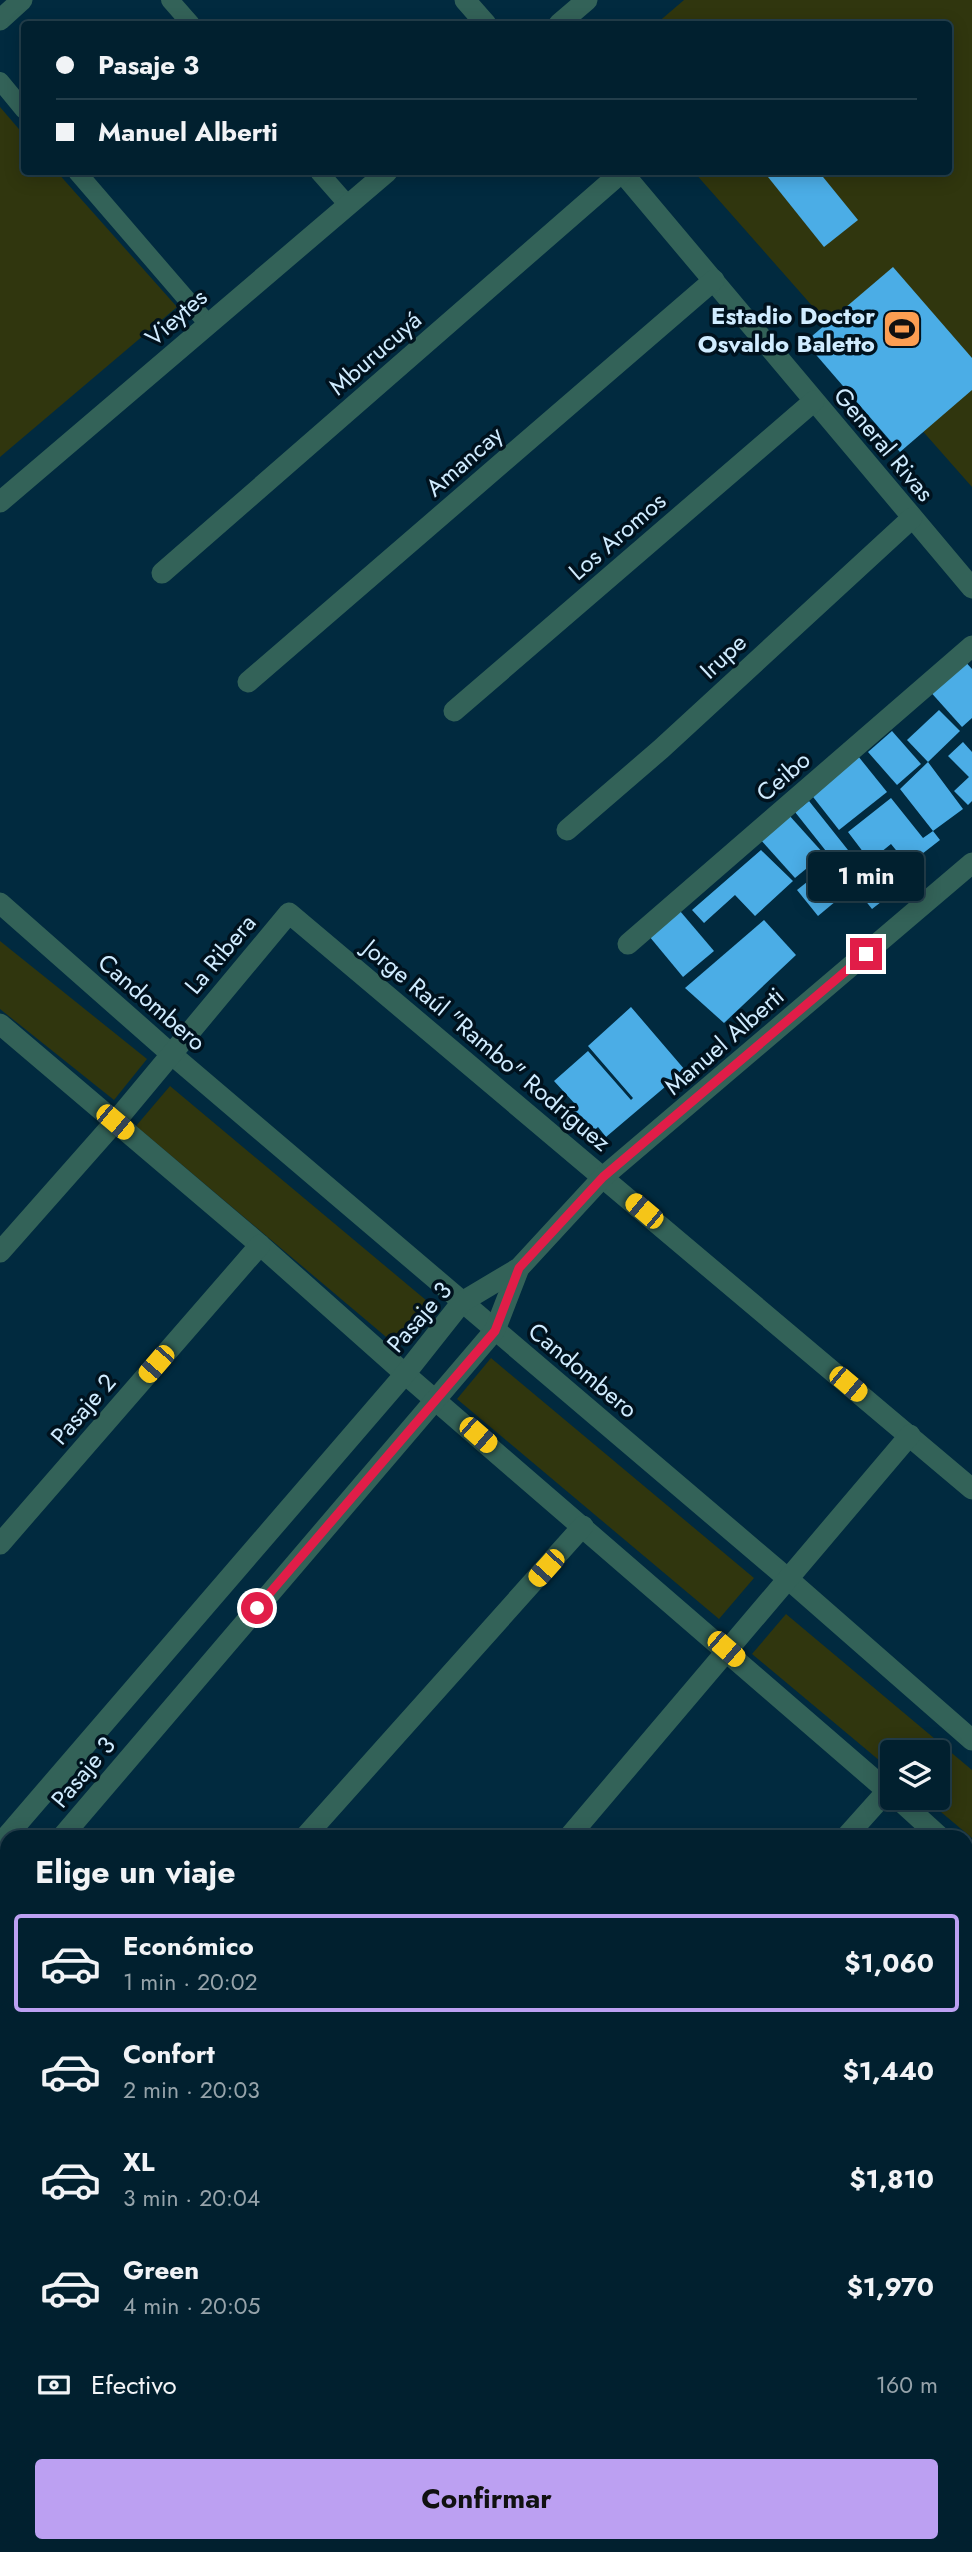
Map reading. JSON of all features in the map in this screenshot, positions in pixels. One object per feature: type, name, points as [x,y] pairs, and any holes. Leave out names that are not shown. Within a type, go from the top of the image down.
[{"type":"street","points":[[0,20],[22,0]]},
{"type":"street","points":[[465,0],[483,21]]},
{"type":"street","points":[[562,21],[587,0]]},
{"type":"street","name":"Vieytes","points":[[0,502],[383,175]]},
{"type":"street","name":"Mburucuyá","points":[[162,573],[619,175]]},
{"type":"street","name":"General Rivas","points":[[625,175],[972,588]]},
{"type":"street","name":"Amancay","points":[[248,682],[714,280]]},
{"type":"street","name":"Los Aromos","points":[[454,711],[814,401]]},
{"type":"street","name":"Irupe","points":[[566,830],[661,749],[912,518]]},
{"type":"street","name":"Ceibo","points":[[628,944],[972,646]]},
{"type":"street","name":"Manuel Alberti","points":[[519,1268],[603,1177],[972,863]]},
{"type":"street","name":"Candombero","points":[[1,907],[787,1578],[972,1740]]},
{"type":"street","name":"Jorge Raúl \"Rambo\" Rodríguez","points":[[289,913],[972,1489]]},
{"type":"street","name":"La Ribera","points":[[0,1252],[115,1122],[289,913]]},
{"type":"street","points":[[0,1024],[260,1245],[405,1374],[880,1784]]},
{"type":"street","name":"Pasaje 2","points":[[0,1544],[260,1245]]},
{"type":"street","name":"Pasaje 3","points":[[12,1830],[405,1374],[462,1302],[519,1268]]},
{"type":"street","name":"Pasaje 3","points":[[68,1830],[495,1331],[519,1268]]},
{"type":"street","points":[[575,1830],[910,1435]]},
{"type":"street","points":[[311,1830],[583,1526]]},
{"type":"street","points":[[854,1830],[880,1805]]},
{"type":"street","points":[[910,1810],[932,1830]]},
{"type":"lane","points":[[170,0],[188,21]]},
{"type":"lane","points":[[0,81],[21,106]]},
{"type":"lane","points":[[80,175],[208,324]]},
{"type":"lane","points":[[322,175],[348,205]]},
{"type":"green space","name":"Estadio Doctor Osvaldo Baletto","points":[[684,0],[972,0],[972,487],[697,175],[952,175],[952,21],[660,21]]},
{"type":"green space","points":[[0,107],[21,132],[21,175],[60,175],[177,307],[0,457]]},
{"type":"green space","points":[[0,941],[147,1059],[114,1100],[0,1009]]},
{"type":"green space","points":[[170,1086],[433,1306],[398,1347],[136,1126]]},
{"type":"green space","points":[[491,1358],[754,1578],[719,1619],[457,1399]]},
{"type":"green space","points":[[786,1614],[936,1740],[880,1740],[880,1761],[752,1654]]},
{"type":"green space","points":[[950,1752],[972,1770],[972,1830],[962,1830],[939,1810],[950,1810]]},
{"type":"building","points":[[766,175],[821,175],[858,220],[824,247]]},
{"type":"building","points":[[893,267],[972,358],[972,390],[900,452],[805,342]]},
{"type":"building","points":[[961,657],[972,669],[972,718],[962,727],[927,688]]},
{"type":"building","points":[[939,710],[960,731],[928,762],[907,740]]},
{"type":"building","points":[[892,731],[921,764],[897,785],[868,752]]},
{"type":"building","points":[[963,742],[972,752],[972,801],[968,805],[954,791],[969,777],[948,756]]},
{"type":"building","points":[[858,756],[887,792],[839,830],[810,793]]},
{"type":"building","points":[[928,762],[963,809],[933,831],[900,789]]},
{"type":"building","points":[[891,798],[923,838],[933,831],[940,840],[913,861],[921,871],[872,909],[795,812],[809,801],[879,889],[909,866],[891,844],[870,861],[848,832]]},
{"type":"building","points":[[788,814],[824,854],[795,878],[760,839]]},
{"type":"building","points":[[761,850],[793,881],[755,916],[735,895],[704,923],[692,910]]},
{"type":"building","points":[[827,866],[848,891],[818,916],[797,890]]},
{"type":"building","points":[[680,911],[714,951],[683,977],[649,936]]},
{"type":"building","points":[[764,920],[796,955],[724,1023],[685,988]]},
{"type":"building","points":[[631,1007],[685,1070],[606,1137],[598,1127],[589,1135],[569,1112],[576,1105],[554,1081],[588,1051],[631,1100],[633,1098],[588,1046]]},
{"type":"place","name":"Estadio Doctor Osvaldo Baletto","points":[[902,329]]},
{"type":"route","points":[[257,1608],[495,1331],[519,1268],[603,1177],[866,954]]}]
